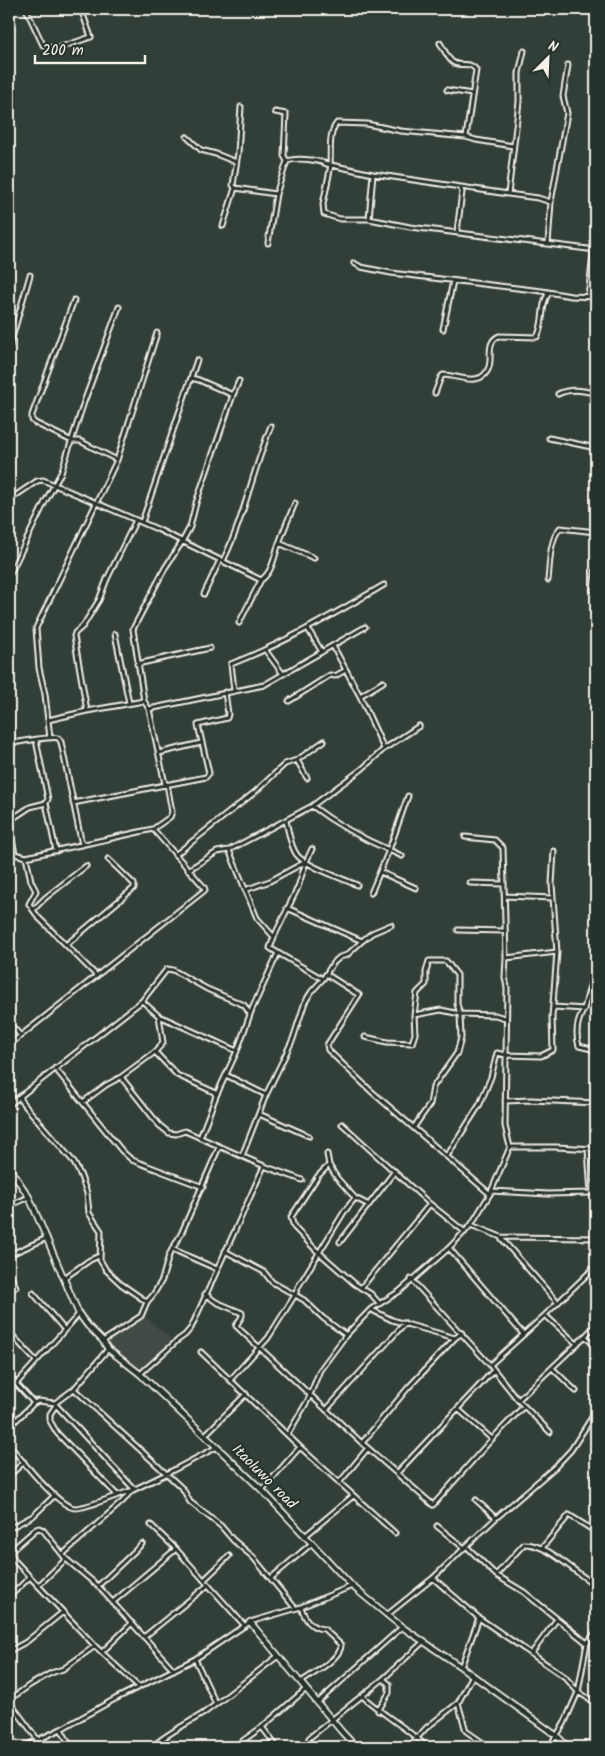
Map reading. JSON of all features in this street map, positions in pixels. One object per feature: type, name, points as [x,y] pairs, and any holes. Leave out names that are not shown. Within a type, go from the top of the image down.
[{"type":"street","points":[[26,9],[43,45],[55,49],[91,37],[81,9]]},
{"type":"street","points":[[440,44],[455,64],[469,64],[476,70],[466,137]]},
{"type":"street","points":[[508,194],[519,102],[519,73],[524,51]]},
{"type":"street","points":[[548,244],[551,202],[566,113],[563,96],[568,65]]},
{"type":"street","points":[[447,90],[472,94]]},
{"type":"street","points":[[222,226],[235,188],[233,182],[238,153],[241,107]]},
{"type":"street","points":[[268,243],[276,194],[287,161],[284,156],[286,114],[275,112]]},
{"type":"street","points":[[513,146],[466,137],[401,131],[368,124],[337,123],[332,134],[331,165],[323,204],[324,214],[340,220],[368,219],[410,227],[595,249]]},
{"type":"street","points":[[187,137],[201,150],[236,162]]},
{"type":"street","points":[[287,161],[307,160],[373,174],[538,198],[551,202]]},
{"type":"street","points":[[368,219],[373,174]]},
{"type":"street","points":[[457,232],[462,192],[460,186]]},
{"type":"street","points":[[235,188],[276,194]]},
{"type":"street","points":[[588,296],[596,232]]},
{"type":"street","points":[[354,263],[361,267],[453,281],[596,297]]},
{"type":"street","points":[[9,348],[30,275]]},
{"type":"street","points":[[443,329],[453,281]]},
{"type":"street","points":[[435,393],[443,375],[468,379],[482,377],[486,374],[489,366],[490,344],[494,338],[499,336],[537,337],[543,317],[544,300],[548,293]]},
{"type":"street","points":[[74,300],[32,418],[35,423],[72,441],[80,441],[117,460]]},
{"type":"street","points":[[9,576],[45,502],[56,484],[119,307]]},
{"type":"street","points":[[50,738],[39,668],[36,628],[117,460],[157,334]]},
{"type":"street","points":[[142,522],[197,360]]},
{"type":"street","points":[[191,378],[233,395]]},
{"type":"street","points":[[9,855],[15,854],[26,857],[153,829],[170,817],[172,812],[166,784],[149,709],[144,701],[133,629],[165,568],[190,527],[196,504],[239,381]]},
{"type":"street","points":[[558,394],[574,390],[586,390],[596,394]]},
{"type":"street","points":[[204,594],[240,524],[253,475],[272,426]]},
{"type":"street","points":[[550,438],[596,448]]},
{"type":"street","points":[[9,500],[40,480],[56,484],[142,522],[261,580]]},
{"type":"street","points":[[239,623],[261,580],[272,566],[294,503]]},
{"type":"street","points":[[86,711],[74,633],[83,626],[99,600],[107,578],[117,562],[136,520]]},
{"type":"street","points":[[548,580],[553,544],[560,528],[596,532]]},
{"type":"street","points":[[279,543],[314,558]]},
{"type":"street","points":[[593,590],[596,565]]},
{"type":"street","points":[[234,690],[231,664],[266,651],[384,585]]},
{"type":"street","points":[[149,709],[264,685],[365,627]]},
{"type":"street","points":[[308,629],[322,652]]},
{"type":"street","points":[[115,634],[129,703]]},
{"type":"street","points":[[333,646],[360,696],[384,749]]},
{"type":"street","points":[[137,664],[210,648]]},
{"type":"street","points":[[266,651],[283,674]]},
{"type":"street","points":[[289,701],[330,675],[335,676],[346,670]]},
{"type":"street","points":[[360,696],[383,682]]},
{"type":"street","points":[[73,803],[166,784],[191,781],[208,776],[209,773],[198,725],[227,718],[224,692]]},
{"type":"street","points":[[48,720],[144,701]]},
{"type":"street","points":[[9,717],[11,743],[56,737],[61,742],[82,845]]},
{"type":"street","points":[[188,870],[217,852],[229,850],[312,806],[362,770],[384,749],[419,726]]},
{"type":"street","points":[[36,740],[56,851]]},
{"type":"street","points":[[175,855],[255,792],[285,764],[297,760],[324,740]]},
{"type":"street","points":[[159,753],[201,743]]},
{"type":"street","points":[[297,760],[307,778]]},
{"type":"street","points":[[371,893],[408,796]]},
{"type":"street","points":[[9,821],[30,807],[46,803]]},
{"type":"street","points":[[312,806],[360,837],[402,856]]},
{"type":"street","points":[[9,811],[15,854]]},
{"type":"street","points":[[286,821],[297,855],[306,862],[357,885]]},
{"type":"street","points":[[9,1045],[205,890],[153,829]]},
{"type":"street","points":[[288,1434],[310,1396],[320,1370],[346,1335],[371,1309],[400,1291],[471,1226],[490,1192],[510,1147],[505,1126],[506,958],[503,848],[495,840],[465,837]]},
{"type":"street","points":[[312,849],[298,887],[270,948],[323,979]]},
{"type":"street","points":[[229,850],[258,918],[274,937]]},
{"type":"street","points":[[447,1156],[480,1104],[491,1077],[497,1053],[541,1056],[552,1050],[552,1017],[557,952],[552,884],[554,850]]},
{"type":"street","points":[[26,857],[31,880],[36,891],[29,904],[38,917],[96,976]]},
{"type":"street","points":[[66,945],[134,888],[134,884],[108,859]]},
{"type":"street","points":[[245,890],[270,881],[306,862]]},
{"type":"street","points":[[33,910],[45,898],[86,866]]},
{"type":"street","points":[[380,872],[416,888]]},
{"type":"street","points":[[470,883],[504,884]]},
{"type":"street","points":[[504,896],[553,898]]},
{"type":"street","points":[[288,908],[362,941]]},
{"type":"street","points":[[242,1156],[266,1095],[293,1039],[305,1002],[312,991],[323,979],[333,963],[340,957],[347,955],[362,941],[391,925]]},
{"type":"street","points":[[458,930],[505,931]]},
{"type":"street","points":[[506,958],[557,952]]},
{"type":"street","points":[[200,1138],[216,1096],[237,1051],[250,1014],[278,953]]},
{"type":"street","points":[[596,956],[595,970],[577,1026],[579,1046],[596,1050]]},
{"type":"street","points":[[365,1037],[387,1042],[412,1043],[415,1034],[414,1015],[417,993],[426,984],[426,972],[429,961],[446,961],[457,975],[457,1004],[460,1014],[461,1038],[458,1053],[433,1087],[430,1104],[414,1127]]},
{"type":"street","points":[[9,1105],[142,1001],[167,968],[207,989],[244,1005],[250,1014]]},
{"type":"street","points":[[326,974],[359,995],[327,1045],[328,1050],[371,1091],[490,1192],[596,1194]]},
{"type":"street","points":[[142,1001],[159,1016],[237,1051]]},
{"type":"street","points":[[552,1017],[554,1007],[584,1009]]},
{"type":"street","points":[[414,1015],[441,1010],[460,1014],[496,1015],[506,1018]]},
{"type":"street","points":[[83,1102],[155,1052],[163,1043],[159,1016]]},
{"type":"street","points":[[9,1023],[21,1036]]},
{"type":"street","points":[[155,1052],[177,1075],[214,1092],[216,1096]]},
{"type":"street","points":[[55,1068],[122,1151],[132,1160],[203,1187]]},
{"type":"street","points":[[226,1075],[266,1095]]},
{"type":"street","points":[[122,1076],[159,1125],[169,1133],[176,1134],[185,1131],[264,1166],[302,1180]]},
{"type":"street","points":[[21,1096],[21,1101],[72,1161],[80,1174],[87,1193],[89,1213],[101,1231],[102,1250],[99,1256],[64,1278]]},
{"type":"street","points":[[505,1101],[531,1100],[596,1103]]},
{"type":"street","points":[[259,1114],[309,1136]]},
{"type":"street","points":[[342,1124],[396,1171],[430,1204],[465,1232]]},
{"type":"street","points":[[103,1341],[141,1316],[147,1302],[162,1280],[172,1249],[203,1187],[219,1147]]},
{"type":"street","points":[[510,1147],[596,1149]]},
{"type":"street","points":[[588,1149],[591,1193]]},
{"type":"street","points":[[327,1154],[329,1165],[354,1198],[369,1205]]},
{"type":"street","points":[[329,1165],[318,1176],[291,1217],[294,1227],[355,1284],[371,1294],[380,1304]]},
{"type":"street","points":[[140,1374],[188,1332],[264,1166]]},
{"type":"street","name":"Itaoluwo road","points":[[9,1167],[29,1197],[79,1314],[94,1334],[103,1341],[108,1350],[140,1374],[262,1490],[352,1586],[402,1627],[557,1736],[568,1747]]},
{"type":"street","points":[[340,1242],[396,1171]]},
{"type":"street","points":[[9,1206],[29,1197]]},
{"type":"street","points":[[230,1380],[268,1338],[354,1198]]},
{"type":"street","points":[[360,1288],[430,1204]]},
{"type":"street","points":[[471,1226],[501,1237],[596,1238]]},
{"type":"street","points":[[501,1237],[556,1302]]},
{"type":"street","points":[[9,1255],[47,1238]]},
{"type":"street","points":[[449,1248],[523,1334]]},
{"type":"street","points":[[172,1249],[216,1269]]},
{"type":"street","points":[[225,1251],[264,1272],[272,1282],[304,1300],[323,1318],[346,1335]]},
{"type":"street","points":[[99,1256],[106,1270],[121,1284],[147,1302]]},
{"type":"street","points":[[490,1365],[596,1266]]},
{"type":"street","points":[[9,1272],[16,1288]]},
{"type":"street","points":[[411,1279],[462,1333],[518,1400],[550,1432]]},
{"type":"street","points":[[33,1293],[64,1329]]},
{"type":"street","points":[[205,1294],[216,1302],[242,1314],[236,1326],[362,1444],[433,1506],[524,1406]]},
{"type":"street","points":[[371,1309],[392,1320],[455,1338]]},
{"type":"street","points":[[16,1384],[79,1314]]},
{"type":"street","points":[[545,1315],[577,1344]]},
{"type":"street","points":[[326,1410],[405,1323]]},
{"type":"street","points":[[518,1400],[596,1325]]},
{"type":"street","points":[[9,1332],[36,1361]]},
{"type":"street","points":[[362,1444],[407,1389],[462,1333]]},
{"type":"street","points":[[585,1336],[596,1347]]},
{"type":"street","points":[[108,1350],[74,1389],[56,1404],[51,1411],[50,1421],[57,1433],[117,1495]]},
{"type":"street","points":[[201,1352],[300,1447],[395,1533]]},
{"type":"street","points":[[552,1368],[576,1391]]},
{"type":"street","points":[[397,1473],[494,1370]]},
{"type":"street","points":[[9,1376],[34,1403]]},
{"type":"street","points":[[74,1389],[183,1489],[190,1502],[224,1528],[233,1540],[253,1557],[295,1608]]},
{"type":"street","points":[[205,1436],[246,1394]]},
{"type":"street","points":[[9,1428],[34,1403],[38,1401],[56,1404],[132,1490]]},
{"type":"street","points":[[458,1409],[492,1440]]},
{"type":"street","points":[[388,1615],[433,1578],[496,1518],[555,1467],[571,1450],[596,1411]]},
{"type":"street","points":[[9,1445],[54,1496],[65,1506],[76,1508],[132,1490],[217,1447]]},
{"type":"street","points":[[262,1490],[300,1447]]},
{"type":"street","points":[[339,1483],[368,1448]]},
{"type":"street","points":[[9,1476],[24,1462]]},
{"type":"street","points":[[63,1554],[124,1501],[132,1490]]},
{"type":"street","points":[[12,1527],[33,1516],[54,1496]]},
{"type":"street","points":[[305,1537],[353,1496]]},
{"type":"street","points":[[476,1500],[496,1518]]},
{"type":"street","points":[[541,1548],[569,1515],[596,1532]]},
{"type":"street","points":[[151,1525],[176,1549],[245,1626]]},
{"type":"street","points":[[437,1526],[465,1547],[496,1575],[524,1592],[587,1643]]},
{"type":"street","points":[[139,1687],[95,1646],[39,1585],[15,1562],[10,1552],[36,1529],[43,1530],[66,1559],[114,1602],[174,1670]]},
{"type":"street","points":[[496,1575],[524,1544],[528,1543],[541,1548],[596,1585]]},
{"type":"street","points":[[98,1586],[142,1544]]},
{"type":"street","points":[[271,1578],[312,1544]]},
{"type":"street","points":[[114,1602],[176,1549]]},
{"type":"street","points":[[204,1580],[229,1556]]},
{"type":"street","points":[[39,1585],[66,1559]]},
{"type":"street","points":[[9,1597],[30,1577]]},
{"type":"street","points":[[433,1578],[479,1618],[565,1677],[578,1692],[596,1704]]},
{"type":"street","points":[[144,1636],[208,1585]]},
{"type":"street","points":[[23,1747],[195,1659],[250,1622],[301,1606],[352,1586]]},
{"type":"street","points":[[301,1606],[304,1618],[317,1628],[324,1628],[342,1648],[339,1654],[301,1682]]},
{"type":"street","points":[[9,1651],[26,1642],[63,1612]]},
{"type":"street","points":[[461,1667],[479,1618]]},
{"type":"street","points":[[531,1654],[557,1619]]},
{"type":"street","points":[[250,1622],[356,1747]]},
{"type":"street","points":[[102,1652],[132,1623]]},
{"type":"street","points":[[318,1702],[402,1627]]},
{"type":"street","points":[[552,1747],[578,1692],[587,1643],[596,1632]]},
{"type":"street","points":[[307,1747],[309,1738],[383,1679],[423,1642]]},
{"type":"street","points":[[38,1740],[9,1701],[30,1685],[51,1673],[63,1669],[95,1646]]},
{"type":"street","points":[[152,1747],[161,1739],[186,1725],[216,1704],[278,1656]]},
{"type":"street","points":[[195,1659],[216,1704]]},
{"type":"street","points":[[409,1747],[426,1728],[458,1703],[473,1676]]},
{"type":"street","points":[[378,1710],[390,1691],[389,1684],[383,1679]]},
{"type":"street","points":[[234,1747],[262,1727],[306,1689]]},
{"type":"street","points":[[362,1696],[378,1710],[418,1738],[427,1747]]},
{"type":"street","points":[[458,1703],[465,1730],[489,1747]]},
{"type":"street","points":[[262,1727],[277,1747]]},
{"type":"street","points":[[61,1729],[71,1747]]},
{"type":"shaded area","points":[[144,1316],[174,1342],[139,1372],[107,1343],[139,1322]]}]
